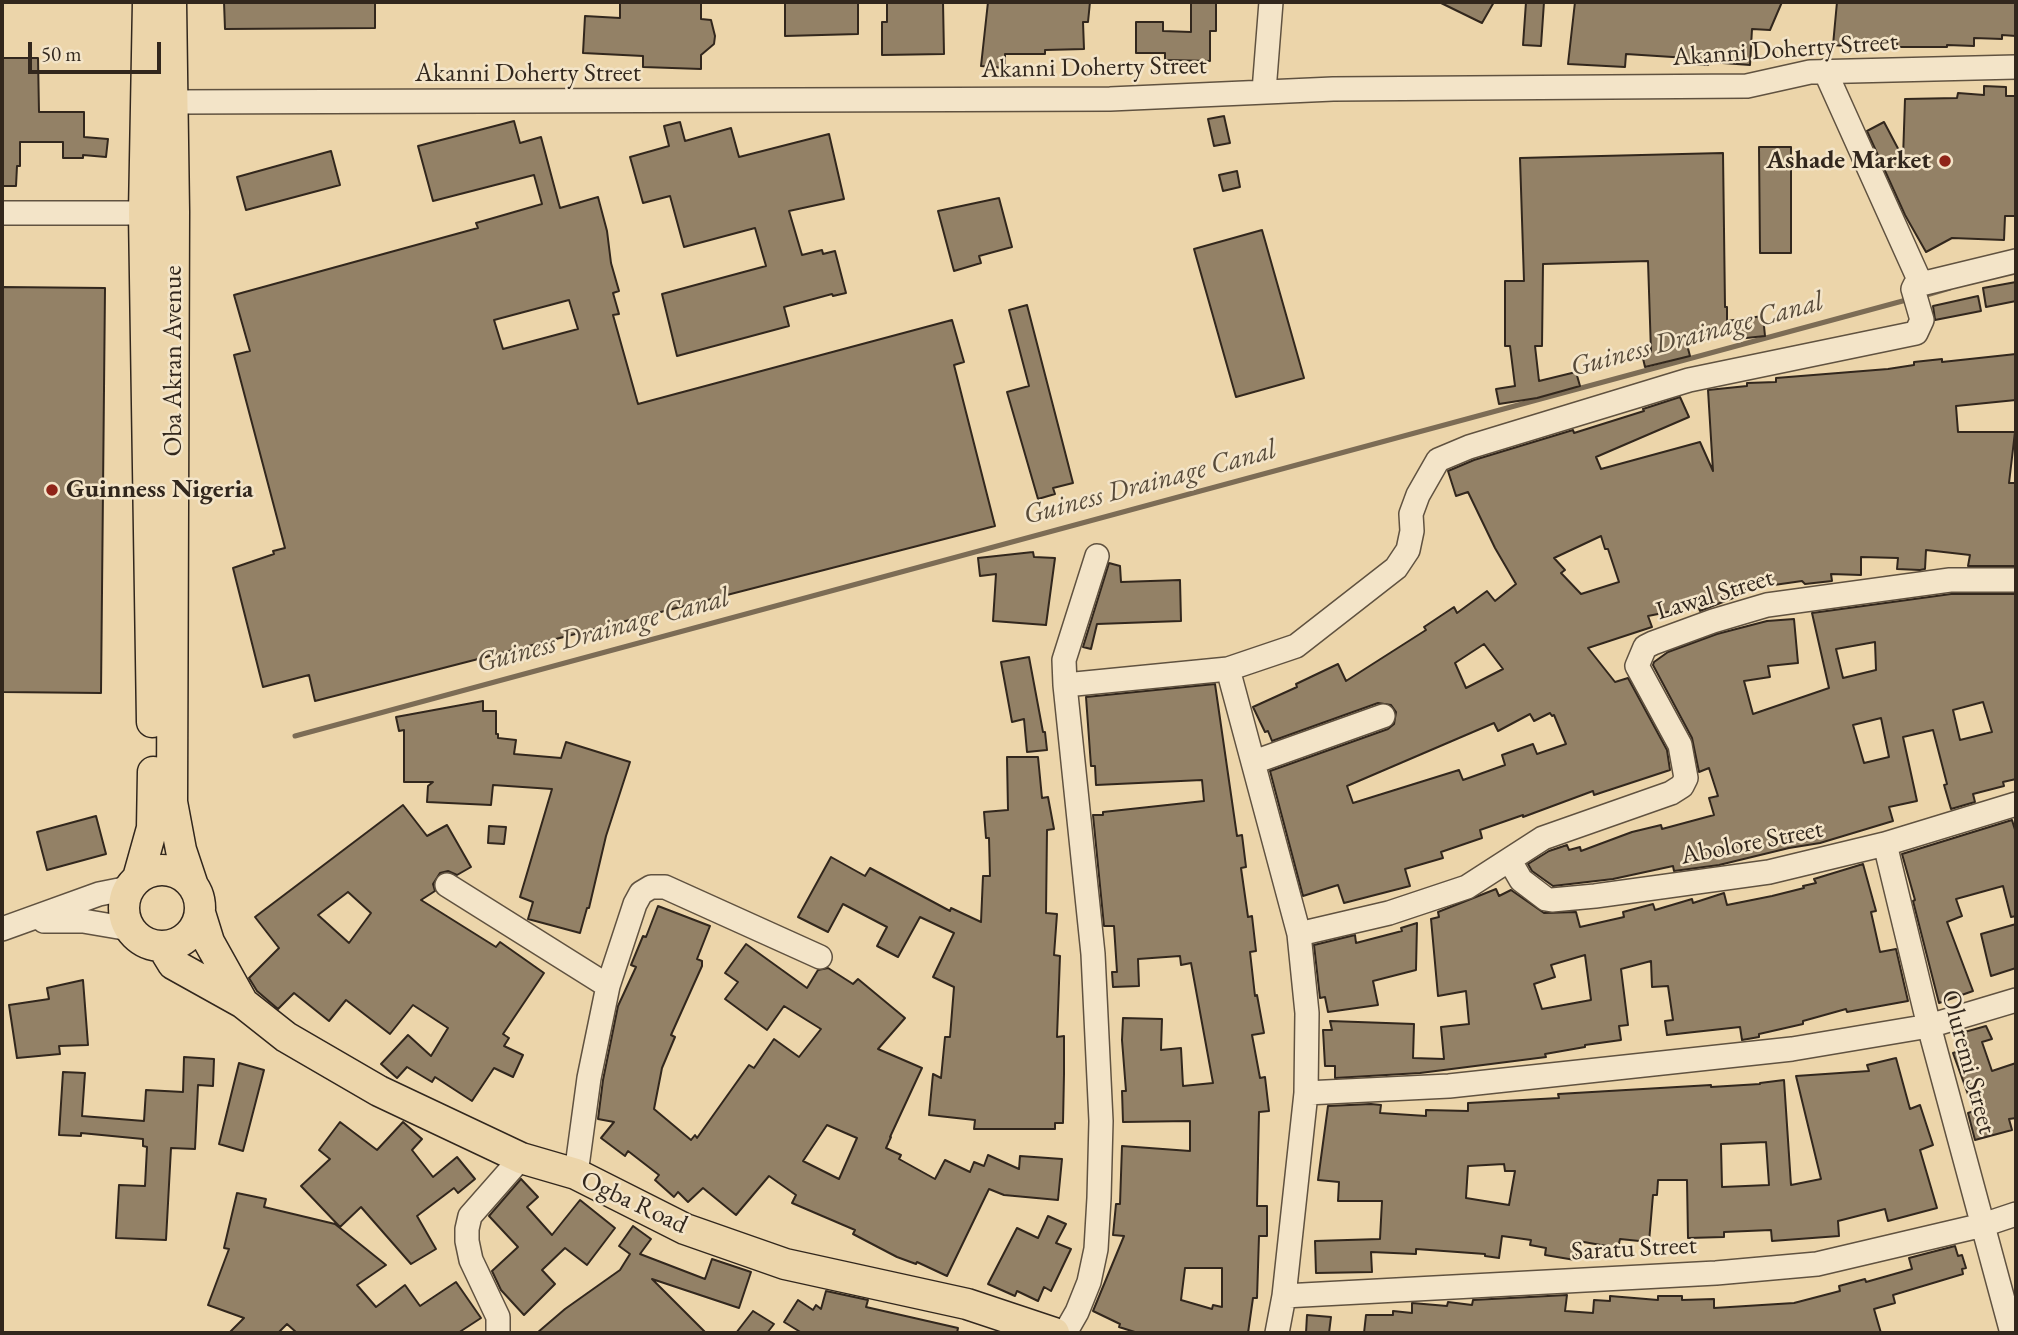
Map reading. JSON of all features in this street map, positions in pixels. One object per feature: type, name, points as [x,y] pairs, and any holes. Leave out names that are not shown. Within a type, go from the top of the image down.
[{"type":"main road","name":"Oba Akran Avenue","points":[[133,883],[152,828],[153,783],[144,213],[148,2]]},
{"type":"main road","name":"Oba Akran Avenue","points":[[171,2],[174,504],[172,802],[181,850],[197,899]]},
{"type":"main road","points":[[167,870],[182,875],[197,899],[191,933],[183,940],[162,946],[144,942],[130,929],[123,909],[133,883],[152,871],[167,870]]},
{"type":"main road","name":"Ogba Road","points":[[197,899],[209,942],[243,1003]]},
{"type":"main road","name":"Ogba Road","points":[[162,946],[173,964],[243,1003],[286,1037],[379,1091],[521,1158],[576,1174],[685,1229],[785,1264],[967,1304],[1054,1333]]},
{"type":"street","points":[[1264,91],[1271,2]]},
{"type":"street","name":"Akanni Doherty Street","points":[[172,102],[1110,100],[1264,91],[1747,86],[1810,72],[2016,67]]},
{"type":"street","points":[[1065,685],[1228,669],[1296,646],[1396,568],[1408,551],[1412,531],[1411,514],[1418,495],[1438,460],[1469,447],[1689,380],[1916,333],[1922,320],[1918,289],[1825,71]]},
{"type":"street","points":[[2,213],[144,213]]},
{"type":"street","points":[[1918,289],[2016,261]]},
{"type":"street","points":[[1065,1333],[1089,1282],[1096,1249],[1101,1121],[1093,954],[1064,660],[1097,556]]},
{"type":"street","name":"Lawal Street","points":[[1510,860],[1543,838],[1671,793],[1682,786],[1686,778],[1680,745],[1637,666],[1645,647],[1713,621],[1767,605],[1950,580],[2016,580]]},
{"type":"street","points":[[1228,669],[1299,934],[1307,1013],[1307,1093],[1284,1297],[1277,1333]]},
{"type":"street","points":[[1254,762],[1383,716]]},
{"type":"street","name":"Abolore Street","points":[[1510,860],[1521,880],[1546,899],[1552,900],[1769,872],[1885,844],[2016,804]]},
{"type":"street","name":"Oluremi Street","points":[[1885,844],[1929,1026],[2012,1333]]},
{"type":"street","points":[[1299,934],[1389,913],[1467,887],[1510,860]]},
{"type":"street","points":[[12,925],[133,883]]},
{"type":"street","points":[[447,885],[608,986]]},
{"type":"street","points":[[576,1174],[589,1079],[608,986],[635,904],[641,894],[651,887],[665,887],[820,957]]},
{"type":"street","points":[[12,925],[83,921],[130,929]]},
{"type":"street","points":[[1307,1093],[1449,1086],[1792,1049],[1929,1026],[2016,1000]]},
{"type":"street","points":[[498,1333],[498,1317],[471,1260],[467,1229],[470,1216],[521,1158]]},
{"type":"street","name":"Saratu Street","points":[[1284,1297],[1716,1273],[1817,1264],[1983,1225],[2016,1214]]},
{"type":"building","points":[[224,2],[375,2],[375,28],[225,29]]},
{"type":"building","points":[[620,2],[701,2],[701,19],[711,20],[715,36],[714,44],[701,55],[701,69],[643,67],[643,56],[583,53],[585,16],[620,18]]},
{"type":"building","points":[[785,2],[858,2],[858,34],[785,36]]},
{"type":"building","points":[[887,2],[943,2],[944,54],[882,55],[882,22],[887,22]]},
{"type":"building","points":[[988,2],[1090,2],[1088,22],[1083,22],[1084,49],[1045,50],[1045,54],[1005,54],[1005,68],[981,66]]},
{"type":"building","points":[[1191,2],[1216,2],[1216,31],[1210,31],[1210,61],[1165,60],[1165,53],[1136,53],[1136,22],[1163,22],[1163,31],[1191,32]]},
{"type":"building","points":[[1439,2],[1494,2],[1482,23]]},
{"type":"building","points":[[1526,2],[1544,2],[1541,46],[1523,45]]},
{"type":"building","points":[[1575,2],[1782,2],[1770,30],[1752,29],[1750,65],[1709,62],[1708,65],[1688,64],[1688,58],[1626,54],[1625,67],[1568,64]]},
{"type":"building","points":[[1837,2],[2016,2],[2016,36],[2002,35],[2002,39],[1974,38],[1974,46],[1897,47],[1897,43],[1857,42],[1856,47],[1833,45]]},
{"type":"building","points":[[2,58],[38,58],[39,112],[84,112],[84,137],[108,139],[106,157],[83,155],[83,158],[63,158],[63,142],[20,142],[20,166],[17,166],[16,186],[2,186]]},
{"type":"building","points":[[1984,86],[2006,87],[2006,96],[2016,96],[2016,216],[2005,216],[2004,240],[1952,238],[1926,252],[1905,215],[1867,131],[1884,122],[1903,158],[1905,99],[1957,98],[1958,93],[1984,95]]},
{"type":"building","points":[[1224,116],[1230,143],[1214,146],[1208,119]]},
{"type":"building","points":[[514,121],[520,143],[541,137],[560,208],[598,197],[619,291],[613,293],[619,314],[613,315],[638,404],[952,320],[964,362],[954,365],[995,526],[315,701],[309,675],[263,687],[233,568],[285,548],[234,355],[250,351],[234,295],[478,228],[476,223],[542,204],[534,175],[433,201],[418,146]],"holes":[[[569,300],[578,329],[503,349],[494,320]]]},
{"type":"building","points":[[680,122],[685,141],[731,128],[739,157],[829,134],[844,199],[789,211],[802,255],[822,250],[823,254],[835,251],[846,293],[832,294],[784,307],[789,326],[677,356],[662,294],[766,266],[755,228],[684,247],[670,196],[643,203],[630,157],[669,146],[664,126]]},
{"type":"building","points":[[1759,147],[1791,147],[1791,253],[1760,253]]},
{"type":"building","points":[[331,151],[340,185],[246,210],[237,177]]},
{"type":"building","points":[[1723,153],[1727,321],[1763,316],[1765,336],[1737,339],[1737,334],[1694,334],[1694,341],[1686,341],[1690,356],[1645,367],[1642,354],[1651,352],[1648,261],[1543,264],[1542,346],[1535,346],[1539,381],[1576,372],[1580,386],[1537,398],[1499,404],[1496,389],[1515,386],[1510,346],[1505,346],[1505,281],[1524,281],[1520,158]]},
{"type":"building","points":[[1237,171],[1240,187],[1223,191],[1219,175]]},
{"type":"building","points":[[999,198],[1012,247],[979,256],[981,263],[954,271],[938,211]]},
{"type":"building","points":[[1262,230],[1304,378],[1236,397],[1194,249]]},
{"type":"building","points":[[2016,282],[2016,301],[1986,307],[1983,288]]},
{"type":"building","name":"Guinness Nigeria","points":[[2,287],[105,288],[101,693],[2,692]]},
{"type":"building","points":[[1978,296],[1981,311],[1935,320],[1933,306]]},
{"type":"building","points":[[1027,305],[1073,483],[1053,488],[1055,494],[1038,499],[1007,392],[1029,386],[1009,310]]},
{"type":"building","points":[[2016,354],[2016,400],[1956,406],[1958,432],[2015,432],[2009,483],[2016,483],[2016,566],[1968,566],[1970,555],[1926,550],[1925,569],[1920,570],[1897,569],[1898,558],[1861,557],[1861,575],[1831,574],[1832,581],[1805,584],[1802,581],[1774,583],[1732,593],[1733,598],[1700,611],[1698,606],[1648,616],[1652,627],[1588,648],[1615,682],[1628,678],[1667,750],[1670,770],[1594,795],[1593,791],[1480,830],[1482,838],[1441,852],[1443,858],[1405,869],[1410,886],[1344,903],[1338,885],[1303,896],[1270,771],[1388,729],[1394,724],[1396,712],[1391,705],[1378,703],[1272,741],[1253,707],[1338,664],[1346,681],[1426,630],[1424,627],[1454,607],[1457,613],[1487,591],[1495,601],[1516,584],[1468,492],[1456,496],[1448,471],[1474,460],[1573,430],[1574,433],[1680,397],[1689,417],[1596,457],[1601,469],[1700,442],[1713,471],[1708,390],[1747,386],[1747,383],[1776,382],[1776,378],[1888,369],[1914,365],[1914,362],[1942,359],[1942,362]],"holes":[[[1601,536],[1619,582],[1581,594],[1561,573],[1565,570],[1554,558]],[[1484,644],[1503,669],[1466,688],[1455,663]],[[1550,713],[1554,715],[1566,744],[1537,754],[1533,744],[1502,755],[1505,765],[1463,780],[1459,770],[1353,803],[1347,786],[1494,723],[1498,731],[1530,714],[1534,721]]]},
{"type":"building","points":[[1033,552],[1034,557],[1055,558],[1046,625],[993,621],[996,574],[980,576],[978,558]]},
{"type":"building","points":[[1109,563],[1120,566],[1121,582],[1180,580],[1181,621],[1097,624],[1091,649],[1083,647]]},
{"type":"building","points":[[1951,594],[2016,594],[2016,779],[2003,782],[2004,786],[1973,794],[1975,802],[1951,809],[1933,730],[1903,737],[1917,801],[1889,807],[1893,821],[1820,843],[1719,865],[1674,871],[1673,866],[1613,879],[1553,886],[1532,871],[1528,864],[1549,851],[1567,845],[1569,850],[1580,847],[1581,851],[1632,832],[1661,825],[1662,829],[1714,815],[1709,798],[1718,796],[1709,768],[1699,772],[1692,738],[1653,665],[1654,662],[1668,652],[1717,634],[1767,621],[1794,619],[1798,663],[1768,666],[1770,677],[1744,681],[1753,714],[1829,688],[1812,613]],"holes":[[[1875,642],[1876,670],[1843,678],[1836,649]],[[1983,702],[1992,732],[1960,740],[1953,710]],[[1881,718],[1889,757],[1864,763],[1853,725]]]},
{"type":"building","points":[[1029,657],[1047,750],[1027,752],[1024,719],[1012,722],[1001,662]]},
{"type":"building","points":[[1215,684],[1237,836],[1242,835],[1246,867],[1241,868],[1248,917],[1252,916],[1256,951],[1250,952],[1255,996],[1257,995],[1264,1033],[1252,1035],[1260,1078],[1265,1077],[1269,1111],[1259,1112],[1257,1206],[1267,1206],[1267,1236],[1259,1236],[1257,1298],[1253,1298],[1248,1333],[1138,1333],[1119,1327],[1120,1324],[1093,1311],[1124,1236],[1113,1235],[1116,1204],[1120,1204],[1122,1146],[1190,1151],[1190,1121],[1123,1122],[1122,1091],[1126,1091],[1123,1018],[1162,1019],[1161,1050],[1181,1048],[1183,1086],[1213,1083],[1191,963],[1181,965],[1180,956],[1138,959],[1139,986],[1113,987],[1112,972],[1117,972],[1114,926],[1104,926],[1093,815],[1204,801],[1202,780],[1096,785],[1095,766],[1091,766],[1086,697]],"holes":[[[1185,1268],[1222,1268],[1222,1307],[1213,1305],[1212,1309],[1181,1300]]]},
{"type":"building","points":[[483,701],[483,711],[496,711],[498,738],[516,740],[514,754],[561,758],[566,742],[630,762],[606,836],[589,908],[580,933],[528,919],[533,902],[520,897],[552,789],[493,785],[491,805],[427,802],[428,786],[433,782],[404,782],[404,730],[399,731],[396,717]]},
{"type":"building","points":[[1007,757],[1038,757],[1042,798],[1048,797],[1054,829],[1047,830],[1046,913],[1057,914],[1054,955],[1060,956],[1057,1037],[1064,1036],[1063,1123],[1055,1123],[1055,1129],[974,1129],[975,1120],[929,1115],[933,1074],[941,1078],[945,1037],[950,1037],[954,987],[933,977],[954,933],[920,917],[898,957],[877,946],[887,927],[843,904],[828,932],[798,917],[831,857],[865,876],[870,868],[950,911],[951,908],[981,922],[983,876],[990,876],[989,838],[986,838],[984,812],[1008,810]]},
{"type":"building","points":[[403,805],[427,836],[447,825],[471,867],[457,875],[448,871],[440,873],[433,884],[435,891],[421,900],[496,947],[500,942],[544,973],[503,1034],[509,1038],[504,1046],[523,1055],[513,1077],[494,1068],[472,1101],[435,1077],[432,1082],[407,1067],[397,1078],[381,1064],[408,1035],[431,1056],[448,1028],[413,1005],[390,1034],[346,1000],[329,1021],[294,993],[278,1009],[257,991],[249,978],[279,948],[255,917]],"holes":[[[348,892],[371,913],[349,943],[318,915]]]},
{"type":"building","points":[[96,816],[106,854],[47,870],[37,832]]},
{"type":"building","points":[[2012,820],[2016,833],[2016,916],[2011,917],[2003,886],[1956,899],[1962,916],[1947,922],[1973,991],[1939,1003],[1902,854]]},
{"type":"building","points":[[489,826],[506,827],[504,844],[488,843]]},
{"type":"building","points":[[1863,864],[1876,911],[1871,912],[1880,952],[1896,949],[1908,1001],[1847,1012],[1846,1009],[1742,1040],[1740,1027],[1667,1035],[1665,1021],[1673,1020],[1668,986],[1652,987],[1651,961],[1621,969],[1628,1025],[1619,1026],[1621,1040],[1545,1054],[1546,1057],[1420,1073],[1335,1078],[1335,1066],[1325,1066],[1323,1030],[1332,1030],[1330,1021],[1414,1024],[1413,1058],[1444,1059],[1441,1027],[1469,1024],[1466,991],[1438,996],[1431,919],[1439,917],[1438,912],[1496,889],[1499,896],[1511,890],[1544,913],[1576,912],[1580,927],[1624,917],[1623,912],[1653,904],[1655,910],[1692,899],[1693,903],[1724,893],[1727,905],[1772,896],[1804,888],[1803,886],[1816,883],[1814,879]],"holes":[[[1585,955],[1591,1000],[1542,1009],[1534,984],[1555,977],[1551,965]]]},
{"type":"building","points":[[658,906],[710,926],[697,959],[702,961],[702,966],[671,1035],[675,1037],[662,1068],[654,1109],[691,1140],[695,1135],[697,1138],[749,1065],[754,1068],[774,1039],[799,1057],[821,1029],[784,1006],[767,1030],[725,999],[738,982],[725,973],[746,944],[807,988],[818,970],[828,968],[853,984],[858,979],[905,1018],[878,1049],[922,1068],[886,1148],[901,1155],[899,1159],[935,1179],[945,1160],[970,1172],[974,1162],[984,1166],[988,1155],[1019,1169],[1020,1156],[1062,1159],[1058,1200],[1004,1195],[989,1189],[947,1276],[917,1262],[916,1264],[897,1257],[853,1234],[855,1230],[792,1203],[796,1195],[769,1176],[736,1215],[703,1188],[688,1202],[678,1192],[674,1197],[655,1180],[659,1175],[628,1151],[625,1156],[601,1138],[614,1122],[598,1119],[618,1006],[636,967],[631,965],[643,936],[646,937]],"holes":[[[827,1125],[857,1138],[839,1179],[803,1161]]]},
{"type":"building","points":[[1417,923],[1416,970],[1373,981],[1378,1005],[1328,1012],[1325,997],[1320,998],[1314,945],[1355,935],[1356,943],[1402,931],[1401,928]]},
{"type":"building","points":[[2016,924],[2016,968],[1991,976],[1981,934]]},
{"type":"building","points":[[83,980],[88,1045],[59,1046],[60,1054],[17,1058],[9,1005],[49,999],[47,988]]},
{"type":"building","points":[[1986,1026],[1992,1039],[1982,1042],[1992,1071],[2016,1063],[2016,1118],[2009,1119],[2012,1130],[1975,1140],[1968,1113],[1974,1111],[1953,1053],[1966,1049],[1961,1033]]},
{"type":"building","points":[[184,1057],[214,1059],[213,1086],[198,1085],[195,1149],[171,1148],[166,1240],[116,1238],[119,1185],[145,1186],[147,1147],[143,1146],[143,1139],[81,1133],[81,1136],[59,1135],[63,1072],[85,1073],[82,1116],[144,1121],[146,1090],[183,1092]]},
{"type":"building","points":[[1896,1058],[1910,1109],[1920,1105],[1933,1145],[1920,1150],[1937,1208],[1888,1221],[1885,1209],[1838,1221],[1839,1236],[1772,1241],[1771,1230],[1724,1232],[1724,1237],[1688,1238],[1687,1180],[1658,1180],[1657,1195],[1653,1195],[1649,1242],[1620,1239],[1618,1248],[1578,1241],[1575,1260],[1545,1255],[1546,1248],[1530,1245],[1531,1240],[1502,1236],[1499,1258],[1485,1254],[1416,1249],[1416,1254],[1371,1252],[1372,1272],[1316,1273],[1315,1241],[1380,1239],[1382,1201],[1338,1201],[1339,1182],[1318,1180],[1328,1106],[1381,1105],[1380,1113],[1426,1116],[1426,1110],[1468,1111],[1468,1103],[1559,1098],[1558,1094],[1760,1084],[1784,1080],[1791,1185],[1821,1179],[1796,1076],[1869,1071],[1867,1065]],"holes":[[[1766,1142],[1769,1185],[1722,1187],[1721,1144]],[[1504,1164],[1505,1171],[1515,1171],[1509,1205],[1466,1198],[1468,1166]]]},
{"type":"building","points":[[239,1063],[264,1070],[243,1151],[219,1144]]},
{"type":"building","points":[[340,1122],[377,1150],[403,1122],[422,1139],[412,1150],[433,1177],[457,1157],[475,1179],[458,1193],[454,1188],[417,1216],[436,1249],[411,1264],[361,1207],[340,1227],[301,1186],[330,1159],[319,1150]]},
{"type":"building","points":[[521,1179],[538,1197],[527,1207],[552,1235],[580,1200],[615,1228],[587,1265],[565,1248],[542,1270],[555,1284],[524,1315],[501,1290],[492,1271],[518,1247],[489,1216]]},
{"type":"building","points":[[237,1193],[266,1199],[264,1207],[335,1224],[386,1265],[357,1285],[376,1307],[405,1285],[420,1306],[456,1282],[481,1318],[458,1333],[297,1333],[287,1324],[278,1333],[229,1333],[244,1318],[208,1305],[229,1249],[224,1248]]},
{"type":"building","points":[[1048,1216],[1066,1224],[1056,1243],[1071,1249],[1051,1291],[1044,1287],[1038,1301],[1017,1291],[1015,1296],[988,1284],[1017,1228],[1038,1238]]},
{"type":"building","points":[[633,1226],[651,1239],[640,1254],[705,1279],[712,1259],[751,1272],[739,1308],[652,1279],[706,1333],[537,1333],[565,1309],[620,1270],[630,1254],[619,1246]]},
{"type":"building","points":[[1955,1246],[1958,1256],[1962,1255],[1966,1268],[1962,1269],[1963,1274],[1893,1295],[1895,1303],[1874,1309],[1881,1333],[1364,1333],[1366,1315],[1393,1315],[1393,1311],[1412,1313],[1412,1303],[1447,1306],[1448,1302],[1472,1305],[1473,1300],[1567,1295],[1565,1311],[1593,1313],[1594,1300],[1610,1301],[1610,1296],[1658,1300],[1658,1296],[1682,1296],[1682,1300],[1714,1299],[1714,1308],[1794,1303],[1840,1291],[1839,1286],[1865,1279],[1866,1282],[1912,1269],[1909,1258]]},
{"type":"building","points":[[826,1291],[868,1300],[866,1307],[958,1328],[957,1333],[802,1333],[784,1322],[798,1300],[813,1310],[816,1305],[821,1309]]},
{"type":"building","points":[[753,1311],[774,1324],[767,1333],[736,1333]]},
{"type":"building","points":[[1307,1315],[1331,1317],[1329,1333],[1306,1333]]},
{"type":"waterway","name":"Guiness Drainage Canal","points":[[1923,296],[1950,288]]},
{"type":"waterway","name":"Guiness Drainage Canal","points":[[295,736],[1910,299]]},
{"type":"place","name":"Ashade Market","points":[[1945,161]]},
{"type":"place","name":"Guinness Nigeria","points":[[52,490]]}]
